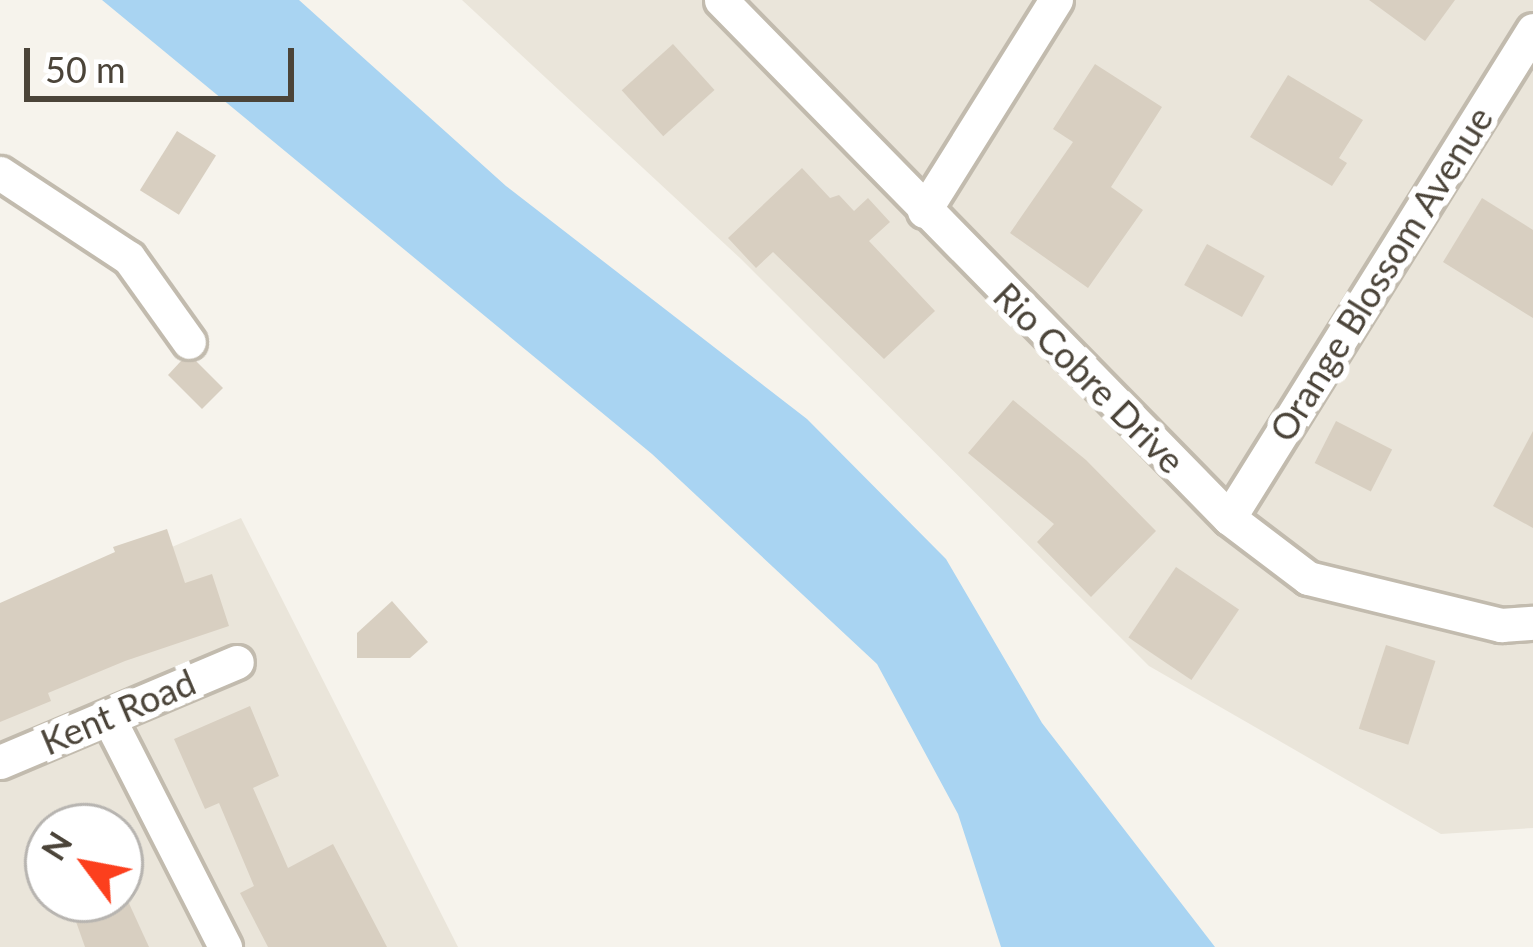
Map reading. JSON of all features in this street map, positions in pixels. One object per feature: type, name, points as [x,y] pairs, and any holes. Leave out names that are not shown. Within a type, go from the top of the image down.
[{"type":"street","name":"Rio Cobre Drive","points":[[721,0],[1229,518],[1308,578],[1501,625],[1533,623]]},
{"type":"street","points":[[924,211],[1056,0]]},
{"type":"street","name":"Orange Blossom Avenue","points":[[1229,518],[1533,31]]},
{"type":"street","points":[[0,173],[130,258],[189,342]]},
{"type":"street","name":"Kent Road","points":[[0,762],[237,662]]},
{"type":"street","points":[[108,717],[225,947]]},
{"type":"shaded area","points":[[462,0],[1533,0],[1533,828],[1441,834],[1149,666],[741,259]]},
{"type":"shaded area","points":[[241,518],[458,947],[0,947],[0,619]]},
{"type":"water","points":[[102,0],[299,0],[506,186],[807,419],[946,559],[1042,723],[1215,947],[1001,947],[958,814],[877,664],[652,454]]},
{"type":"building","points":[[1369,0],[1455,0],[1425,41]]},
{"type":"building","points":[[673,44],[714,90],[663,136],[622,90]]},
{"type":"building","points":[[1095,64],[1162,107],[1111,187],[1143,210],[1088,288],[1010,233],[1073,142],[1053,129]]},
{"type":"building","points":[[1288,75],[1363,120],[1339,158],[1347,163],[1332,186],[1250,137]]},
{"type":"building","points":[[177,131],[216,155],[179,215],[140,190]]},
{"type":"building","points":[[802,168],[830,198],[839,195],[854,211],[868,198],[890,222],[869,241],[935,311],[884,359],[773,252],[756,268],[728,238]]},
{"type":"building","points":[[1482,198],[1533,230],[1533,318],[1443,262]]},
{"type":"building","points":[[1207,244],[1265,276],[1242,317],[1184,285]]},
{"type":"building","points":[[181,361],[196,361],[223,388],[202,409],[168,375]]},
{"type":"building","points":[[1013,400],[1086,460],[1156,531],[1091,597],[1037,542],[1054,524],[968,453]]},
{"type":"building","points":[[1336,421],[1392,450],[1371,491],[1315,463]]},
{"type":"building","points":[[1533,431],[1533,528],[1493,506]]},
{"type":"building","points":[[167,529],[185,583],[212,574],[229,626],[48,693],[51,701],[0,722],[0,603],[115,552],[113,547]]},
{"type":"building","points":[[1176,567],[1239,609],[1191,680],[1128,637]]},
{"type":"building","points":[[392,601],[428,642],[410,658],[357,658],[357,633]]},
{"type":"building","points":[[1386,645],[1435,661],[1408,745],[1359,729]]},
{"type":"building","points":[[250,706],[279,776],[253,788],[288,868],[333,844],[387,947],[268,947],[240,893],[254,886],[219,803],[205,809],[174,739]]},
{"type":"building","points":[[76,923],[138,923],[149,947],[85,947]]}]
